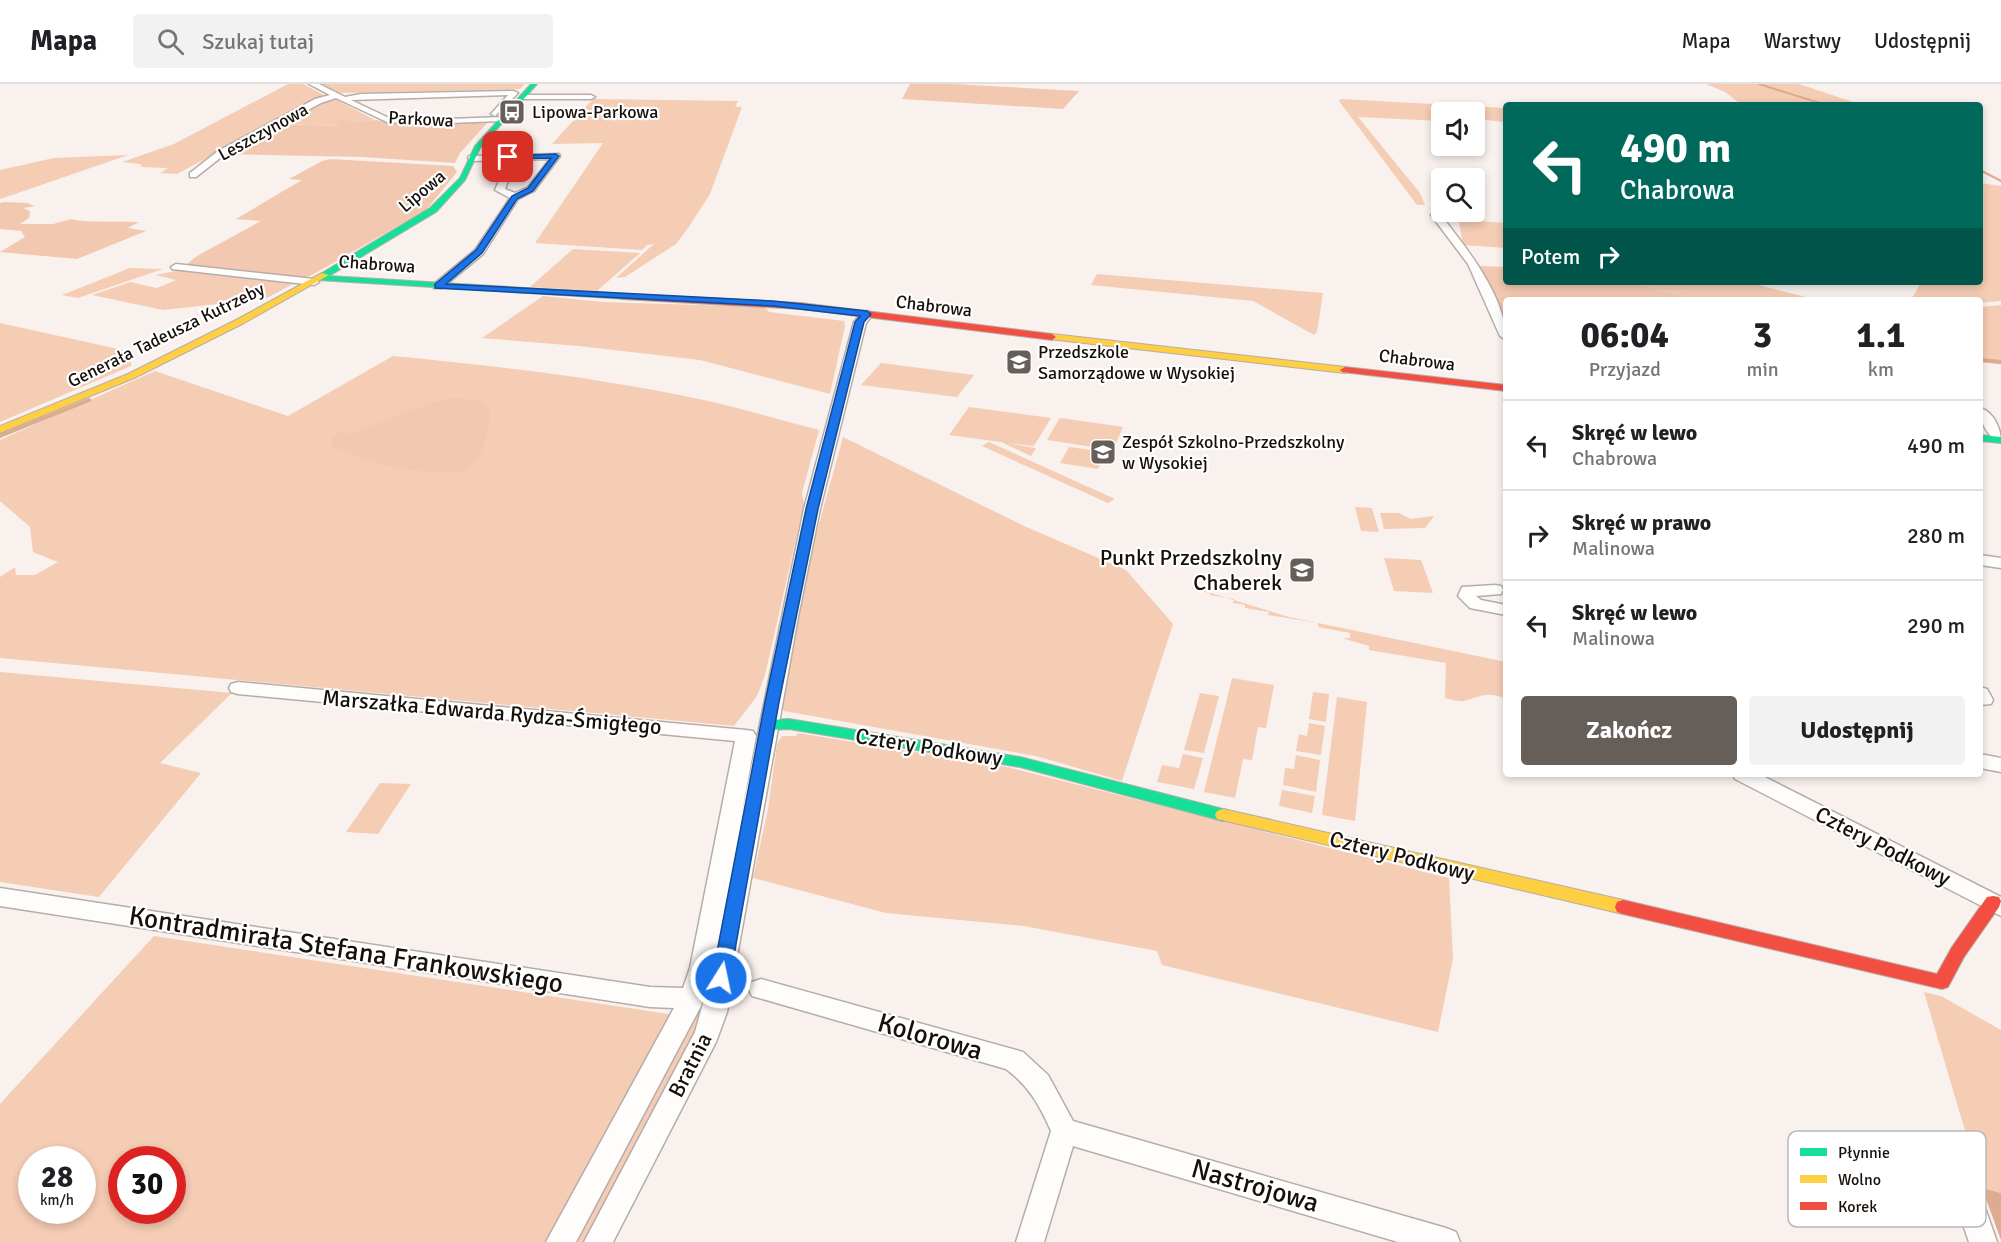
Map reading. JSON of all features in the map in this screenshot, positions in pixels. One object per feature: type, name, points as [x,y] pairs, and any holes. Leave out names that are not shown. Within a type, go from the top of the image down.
[{"type":"street","name":"Parkowa","points":[[313,84],[393,121],[423,122],[498,117]]},
{"type":"street","name":"Lipowa","points":[[316,281],[433,210],[463,179],[471,166],[477,147],[498,117],[534,84]]},
{"type":"street","points":[[339,97],[514,93],[498,117]]},
{"type":"street","points":[[388,103],[396,96]]},
{"type":"street","points":[[523,96],[591,98]]},
{"type":"street","name":"Leszczynowa","points":[[194,175],[221,153],[318,101],[339,97]]},
{"type":"street","points":[[438,286],[479,252],[515,197],[531,189],[544,168],[556,156],[471,166]]},
{"type":"street","points":[[496,169],[512,167],[500,190],[515,197]]},
{"type":"street","points":[[1442,222],[1473,264],[1503,329]]},
{"type":"street","points":[[176,267],[316,281]]},
{"type":"street","name":"Chabrowa","points":[[316,281],[773,304],[867,314],[952,327],[1503,388]]},
{"type":"street","name":"Generała Tadeusza Kutrzeby","points":[[0,430],[131,376],[316,281]]},
{"type":"street","name":"Bratnia","points":[[598,1242],[707,1034],[715,1012],[768,725],[812,509],[860,322],[867,314]]},
{"type":"street","points":[[1983,416],[2001,439]]},
{"type":"street","points":[[1983,438],[2001,439]]},
{"type":"street","points":[[1983,560],[2001,563]]},
{"type":"street","points":[[1495,590],[1468,591],[1466,596],[1476,604],[1503,609]]},
{"type":"street","name":"Marszałka Edwarda Rydza-Śmigłego","points":[[238,688],[746,736],[702,968],[692,999]]},
{"type":"street","name":"Cztery Podkowy","points":[[768,725],[789,724],[1020,762],[1125,791],[1455,870],[1709,926],[1839,960],[1942,982],[1958,952],[1997,904],[1748,777]]},
{"type":"street","points":[[1983,762],[2001,765]]},
{"type":"street","name":"Kontradmirała Stefana Frankowskiego","points":[[0,897],[650,997],[692,999]]},
{"type":"street","name":"Kolorowa","points":[[760,990],[1014,1060],[1033,1073],[1048,1096],[1064,1131]]},
{"type":"street","points":[[560,1242],[692,999]]},
{"type":"street","points":[[1030,1242],[1064,1131]]},
{"type":"street","name":"Nastrojowa","points":[[1064,1131],[1392,1234],[1446,1242]]},
{"type":"street","points":[[1978,1227],[1983,1242]]},
{"type":"shaded area","points":[[288,84],[303,84],[324,95],[177,174],[160,173],[168,168],[142,167],[140,164],[122,162],[174,144]]},
{"type":"shaded area","points":[[323,84],[525,84],[520,89],[340,93]]},
{"type":"shaded area","points":[[910,84],[954,84],[1079,91],[1063,109],[902,99]]},
{"type":"shaded area","points":[[1706,84],[1799,84],[1853,102],[1738,102],[1725,92]]},
{"type":"shaded area","points":[[335,99],[375,120],[353,122],[332,120],[342,126],[279,124],[323,101]]},
{"type":"shaded area","points":[[593,99],[738,101],[735,107],[742,107],[710,194],[688,228],[676,244],[625,277],[616,278],[654,244],[647,245],[642,250],[535,243],[603,143],[552,144]]},
{"type":"shaded area","points":[[1341,99],[1431,104],[1431,121],[1358,117],[1420,193],[1425,205],[1417,205],[1339,101]]},
{"type":"shaded area","points":[[1485,107],[1503,108],[1503,122],[1485,120]]},
{"type":"shaded area","points":[[332,120],[353,122],[375,120],[400,124],[489,121],[460,153],[455,163],[361,157],[223,154],[279,124],[341,126]]},
{"type":"shaded area","points":[[128,155],[0,199],[0,170],[54,158]]},
{"type":"shaded area","points":[[330,159],[453,166],[457,172],[426,210],[310,276],[301,278],[188,266],[188,263],[197,256],[261,221],[236,219],[302,180],[289,179]]},
{"type":"shaded area","points":[[1983,183],[2001,186],[2001,301],[1983,303],[1983,297],[1913,297],[1919,285],[1983,285]]},
{"type":"shaded area","points":[[0,203],[27,203],[35,206],[23,208],[30,211],[29,218],[20,224],[53,224],[72,219],[139,222],[128,228],[146,231],[77,259],[0,252],[25,237],[21,231],[0,229]]},
{"type":"shaded area","points":[[1459,222],[1503,223],[1503,248],[1463,245]]},
{"type":"shaded area","points":[[573,249],[640,253],[597,291],[530,287]]},
{"type":"shaded area","points":[[1480,266],[1503,267],[1503,285],[1638,285],[1688,297],[1503,297],[1503,317]]},
{"type":"shaded area","points":[[130,268],[163,269],[78,298],[62,295]]},
{"type":"shaded area","points":[[180,270],[293,284],[265,299],[163,310],[92,295],[130,282],[157,288],[176,280],[155,275]]},
{"type":"shaded area","points":[[1097,274],[1323,293],[1317,332],[1314,335],[1253,301],[1091,285]]},
{"type":"shaded area","points":[[1638,285],[1759,285],[1805,297],[1688,297]]},
{"type":"shaded area","points":[[543,296],[603,302],[765,307],[769,312],[844,321],[845,326],[830,394],[700,360],[482,338]]},
{"type":"shaded area","points":[[2001,305],[2001,364],[1983,362],[1983,307]]},
{"type":"shaded area","points":[[0,323],[132,352],[131,366],[0,422]]},
{"type":"shaded area","points":[[393,356],[627,385],[704,400],[819,430],[802,493],[804,504],[765,675],[757,696],[734,726],[0,658],[0,577],[15,567],[16,575],[35,575],[58,562],[33,552],[30,527],[0,501],[0,440],[155,371],[288,416]]},
{"type":"shaded area","points":[[881,363],[974,375],[957,397],[861,385]]},
{"type":"shaded area","points":[[449,398],[480,400],[490,409],[487,436],[480,454],[468,468],[459,472],[426,472],[399,468],[332,447],[332,439],[340,432],[350,434]]},
{"type":"shaded area","points":[[969,407],[1051,418],[1034,446],[1005,443],[1036,448],[1031,456],[1001,442],[949,435]]},
{"type":"shaded area","points":[[1059,419],[1123,427],[1113,450],[1047,440]]},
{"type":"shaded area","points":[[843,437],[1024,526],[1126,570],[1173,624],[1122,781],[1036,756],[784,711],[780,705],[810,557]]},
{"type":"shaded area","points":[[989,442],[1115,499],[1108,503],[982,446]]},
{"type":"shaded area","points":[[1069,447],[1106,452],[1098,469],[1060,463]]},
{"type":"shaded area","points":[[1355,507],[1372,508],[1379,532],[1361,531]]},
{"type":"shaded area","points":[[1380,513],[1399,513],[1411,519],[1434,516],[1425,528],[1384,529]]},
{"type":"shaded area","points":[[1384,558],[1421,560],[1433,593],[1394,591]]},
{"type":"shaded area","points":[[1191,587],[1226,598],[1194,590]]},
{"type":"shaded area","points":[[1234,600],[1289,617],[1318,623],[1268,615],[1269,612],[1245,608],[1245,605],[1233,603]]},
{"type":"shaded area","points":[[1318,623],[1503,661],[1503,698],[1489,695],[1457,701],[1445,698],[1446,663],[1369,650],[1369,646],[1342,638],[1350,638],[1350,633],[1318,627]]},
{"type":"shaded area","points":[[0,672],[232,693],[160,763],[201,773],[99,897],[0,882]]},
{"type":"shaded area","points":[[1232,678],[1274,685],[1266,728],[1258,727],[1252,760],[1243,759],[1235,798],[1204,792]]},
{"type":"shaded area","points":[[1313,692],[1329,694],[1326,722],[1309,719]]},
{"type":"shaded area","points":[[1200,693],[1219,696],[1204,753],[1184,750]]},
{"type":"shaded area","points":[[1337,697],[1367,702],[1355,821],[1322,815]]},
{"type":"shaded area","points":[[1309,723],[1325,726],[1321,755],[1296,751],[1299,734],[1307,736]]},
{"type":"shaded area","points":[[798,733],[1007,767],[1449,878],[1453,959],[1438,1032],[1162,965],[1157,951],[1024,926],[886,913],[753,878],[768,809],[777,744],[782,736],[796,736]]},
{"type":"shaded area","points":[[1183,754],[1203,758],[1194,789],[1157,782],[1162,765],[1179,768]]},
{"type":"shaded area","points":[[1296,755],[1320,760],[1316,792],[1283,785],[1285,768],[1294,769]]},
{"type":"shaded area","points":[[380,783],[411,784],[378,834],[346,832]]},
{"type":"shaded area","points":[[1282,790],[1315,796],[1312,813],[1279,806]]},
{"type":"shaded area","points":[[154,936],[675,1015],[548,1242],[0,1242],[0,1104]]},
{"type":"shaded area","points":[[1924,992],[1941,996],[2001,1030],[2001,1193],[1986,1189],[1986,1131],[1965,1131]]},
{"type":"shaded area","points":[[700,1010],[704,1013],[698,1032],[585,1242],[566,1242],[693,1011]]},
{"type":"shaded area","points":[[1986,1189],[2001,1193],[2001,1240],[1986,1199]]},
{"type":"waterway","points":[[1759,84],[1816,102]]},
{"type":"waterway","points":[[1983,172],[2001,181]]},
{"type":"waterway","points":[[1983,360],[2001,362]]},
{"type":"waterway","points":[[0,436],[89,400]]},
{"type":"traffic: fast","points":[[325,275],[433,210],[463,179],[477,147],[534,84]]},
{"type":"traffic: fast","points":[[321,278],[624,297]]},
{"type":"traffic: fast","points":[[1983,438],[2001,440]]},
{"type":"traffic: fast","points":[[768,725],[789,724],[1020,762],[1223,815]]},
{"type":"traffic: slow","points":[[0,430],[131,376],[241,321],[325,275]]},
{"type":"traffic: slow","points":[[1052,337],[1345,370]]},
{"type":"traffic: slow","points":[[1223,815],[1623,907]]},
{"type":"traffic: jam","points":[[624,297],[801,306],[1052,337]]},
{"type":"traffic: jam","points":[[1345,370],[1503,388]]},
{"type":"traffic: jam","points":[[1623,907],[1942,982],[1958,952],[1993,902]]},
{"type":"place","name":"Lipowa-Parkowa","points":[[512,112]]},
{"type":"place","name":"Przedszkole Samorządowe w Wysokiej","points":[[1019,362]]},
{"type":"place","name":"Zespół Szkolno-Przedszkolny w Wysokiej","points":[[1103,452]]},
{"type":"place","name":"Punkt Przedszkolny Chaberek","points":[[1302,570]]},
{"type":"route","points":[[508,157],[556,156],[531,189],[515,197],[479,252],[438,286],[773,304],[867,314],[860,322],[812,509],[772,702],[721,978]]}]
